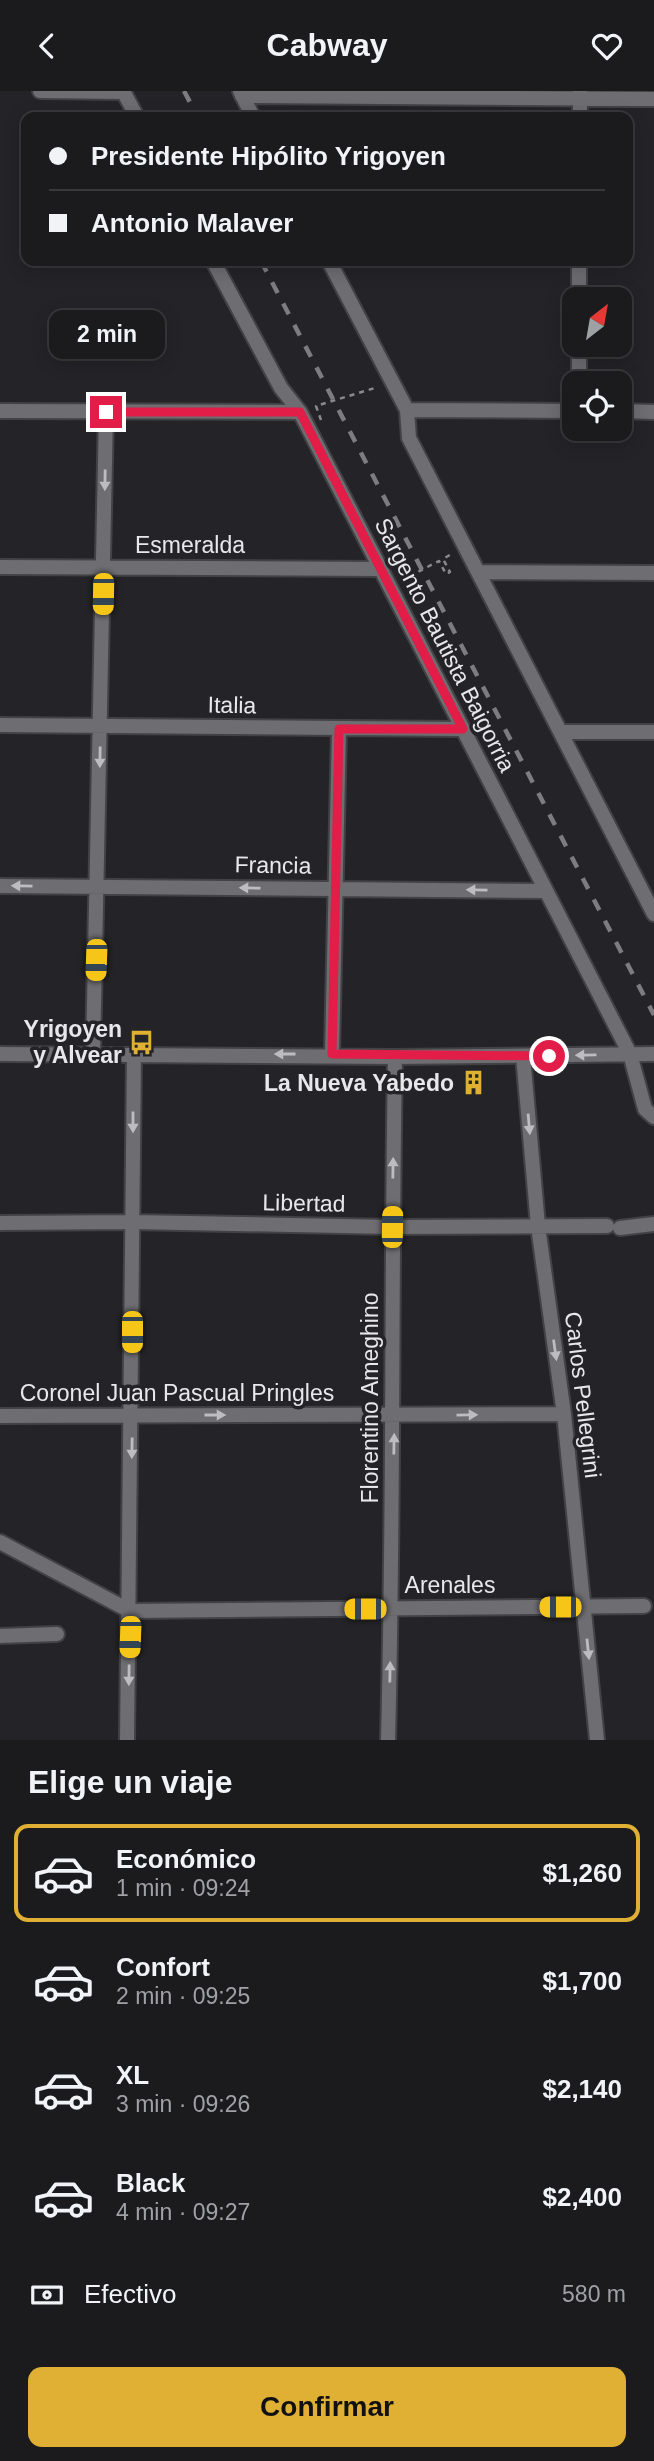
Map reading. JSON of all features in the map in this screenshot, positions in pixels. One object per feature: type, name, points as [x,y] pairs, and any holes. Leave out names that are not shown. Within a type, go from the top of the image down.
[{"type":"street","points":[[40,91],[123,91],[134,112]]},
{"type":"street","points":[[250,112],[241,93],[580,95],[654,99]]},
{"type":"street","name":"Sargento Bautista Baigorria","points":[[216,266],[281,388],[300,412],[630,1054],[645,1109],[654,1117]]},
{"type":"street","points":[[332,266],[407,410],[409,438],[561,732],[648,889],[654,914]]},
{"type":"street","points":[[579,266],[579,287]]},
{"type":"street","points":[[407,410],[562,411]]},
{"type":"street","points":[[0,411],[300,412]]},
{"type":"street","points":[[632,411],[654,412]]},
{"type":"street","points":[[93,1054],[106,412]]},
{"type":"street","name":"Esmeralda","points":[[0,566],[379,569]]},
{"type":"street","points":[[478,572],[654,573]]},
{"type":"street","name":"Italia","points":[[0,725],[463,729]]},
{"type":"street","points":[[332,1054],[339,729]]},
{"type":"street","points":[[561,732],[654,732]]},
{"type":"street","name":"Francia","points":[[0,886],[545,891]]},
{"type":"street","points":[[0,1053],[395,1056],[654,1053]]},
{"type":"street","points":[[127,1740],[134,1054]]},
{"type":"street","name":"Florentino Ameghino","points":[[388,1740],[395,1416],[392,1227],[395,1056]]},
{"type":"street","name":"Carlos Pellegrini","points":[[523,1056],[538,1226],[564,1414],[597,1740]]},
{"type":"street","name":"Libertad","points":[[0,1223],[132,1222],[392,1227],[613,1227],[654,1224]]},
{"type":"street","name":"Coronel Juan Pascual Pringles","points":[[0,1416],[564,1414]]},
{"type":"street","points":[[0,1542],[130,1611]]},
{"type":"street","name":"Arenales","points":[[130,1611],[644,1607]]},
{"type":"street","points":[[0,1636],[57,1635]]},
{"type":"path","points":[[309,430],[324,426],[316,406],[393,382]]},
{"type":"path","points":[[389,588],[400,582],[411,602],[415,600],[404,579],[439,561],[446,574],[450,572],[443,559],[465,547]]},
{"type":"railway","points":[[184,91],[195,112]]},
{"type":"railway","points":[[264,266],[654,1015]]},
{"type":"place","name":"Yrigoyen y Alvear","points":[[142,1042]]},
{"type":"place","name":"La Nueva Yabedo","points":[[474,1083]]},
{"type":"route","points":[[106,412],[300,412],[463,729],[339,729],[332,1054],[549,1056]]}]
